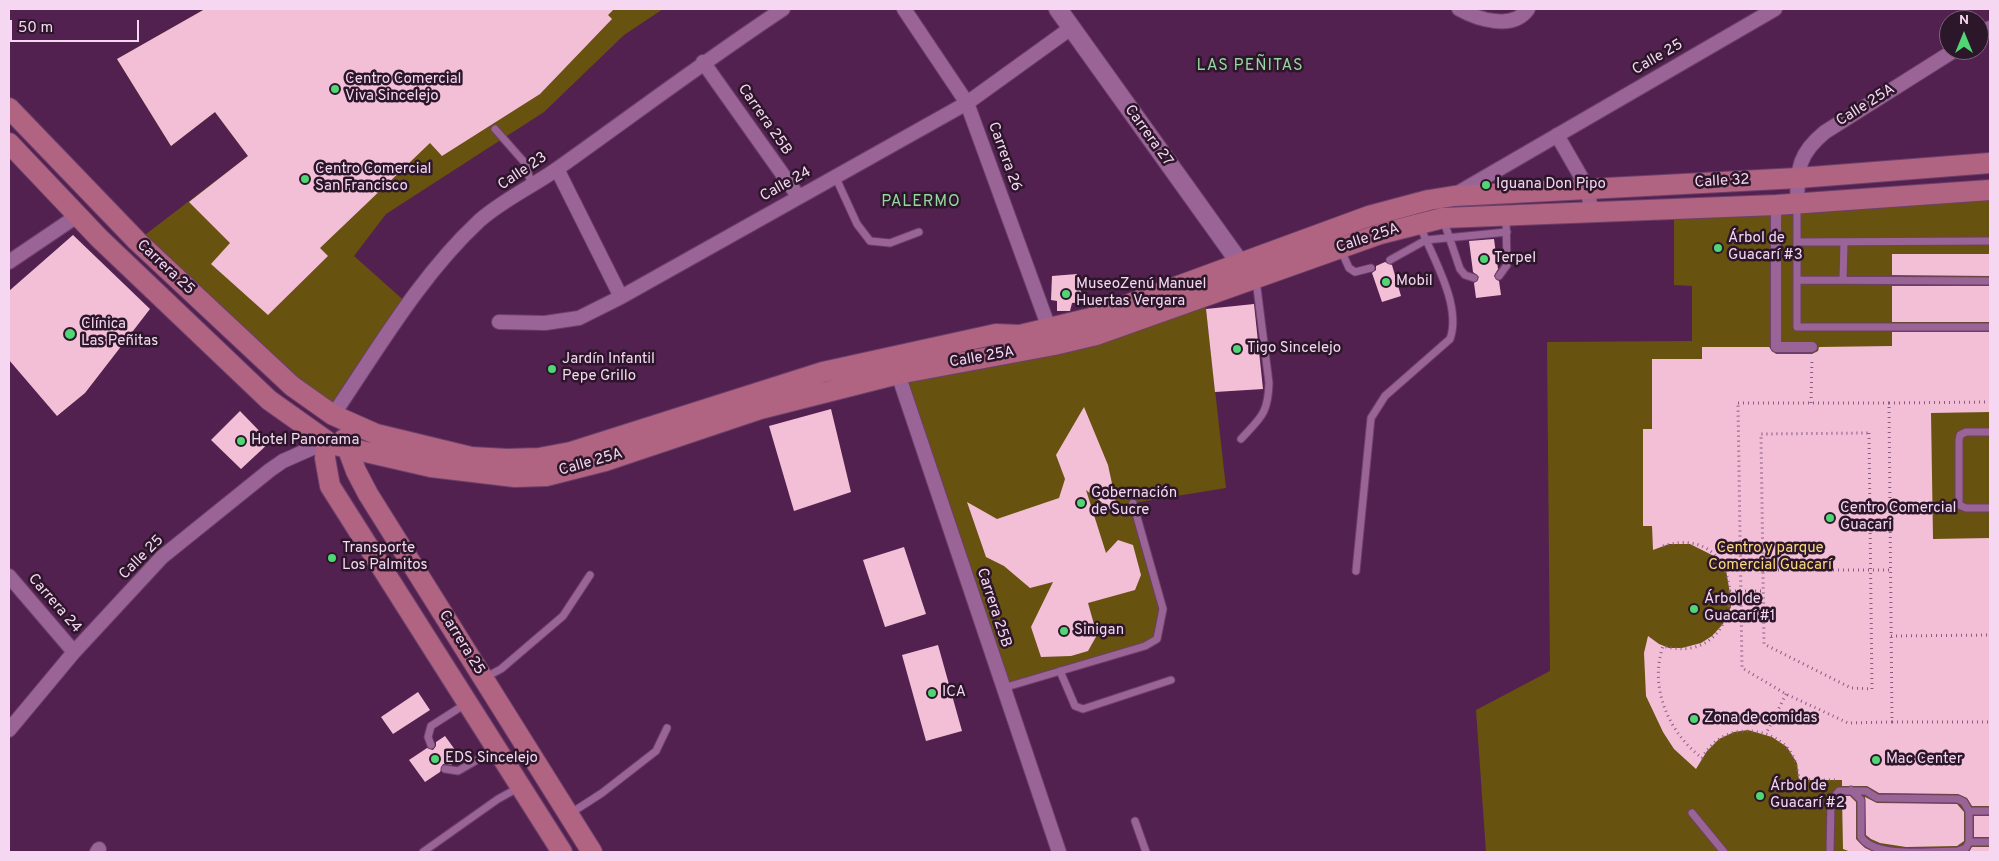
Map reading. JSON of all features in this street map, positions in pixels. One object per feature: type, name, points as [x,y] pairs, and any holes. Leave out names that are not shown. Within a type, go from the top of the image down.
[{"type":"main road","name":"Carrera 25","points":[[9,108],[118,223],[254,352],[292,386],[334,414]]},
{"type":"main road","name":"Carrera 25","points":[[9,143],[77,216],[269,400],[339,443],[368,494],[592,852]]},
{"type":"main road","name":"Calle 32","points":[[1454,196],[1798,178],[1990,163]]},
{"type":"main road","name":"Calle 32","points":[[1590,211],[1797,204],[1990,190]]},
{"type":"main road","name":"Calle 25A","points":[[334,414],[376,434],[471,457],[507,460],[539,458],[571,452],[824,372],[996,334],[1020,335],[1091,318],[1368,216],[1429,200],[1454,196]]},
{"type":"main road","name":"Calle 25A","points":[[339,443],[431,467],[515,477],[546,476],[605,461],[760,409],[898,374],[1054,345],[1096,335],[1255,276],[1340,247],[1446,227],[1507,224],[1590,211]]},
{"type":"main road","points":[[898,374],[897,368],[903,363],[997,343],[1020,335]]},
{"type":"main road","points":[[334,414],[339,443],[376,434]]},
{"type":"main road","name":"Carrera 25","points":[[339,443],[325,458],[330,486],[562,852]]},
{"type":"street","name":"Calle 23","points":[[334,414],[415,295],[444,257],[480,220],[556,169],[703,62],[783,9]]},
{"type":"street","name":"Carrera 26","points":[[904,9],[967,103],[1049,328]]},
{"type":"street","name":"Carrera 27","points":[[1058,9],[1240,263]]},
{"type":"street","points":[[1459,9],[1472,16],[1492,21],[1514,19],[1528,9]]},
{"type":"street","name":"Calle 25","points":[[1454,196],[1775,9]]},
{"type":"street","name":"Calle 24","points":[[499,322],[545,323],[579,318],[621,297],[798,196],[967,103],[1071,28]]},
{"type":"street","name":"Calle 25A","points":[[1797,204],[1798,178],[1804,155],[1810,145],[1826,132],[1939,60]]},
{"type":"street","name":"Carrera 25B","points":[[703,62],[798,196]]},
{"type":"street","points":[[1557,135],[1588,189],[1590,211]]},
{"type":"street","points":[[556,169],[621,297]]},
{"type":"street","points":[[1776,205],[1776,347],[1812,347]]},
{"type":"street","points":[[9,262],[77,216]]},
{"type":"street","name":"Carrera 25B","points":[[898,374],[1002,688],[1059,852]]},
{"type":"street","name":"Calle 25","points":[[9,730],[74,652],[162,557],[270,470],[284,461],[339,443]]},
{"type":"street","name":"Carrera 24","points":[[10,580],[74,652]]},
{"type":"lane","points":[[495,128],[525,164],[532,186]]},
{"type":"lane","points":[[835,176],[857,224],[870,241],[890,243],[919,232]]},
{"type":"lane","points":[[1797,204],[1797,327],[1990,327]]},
{"type":"lane","points":[[1499,276],[1507,265],[1507,224]]},
{"type":"lane","points":[[1446,227],[1460,269],[1464,275],[1474,278]]},
{"type":"lane","points":[[1356,571],[1371,418],[1385,396],[1450,340],[1454,328],[1453,308],[1422,232],[1390,260]]},
{"type":"lane","points":[[1798,242],[1990,241]]},
{"type":"lane","points":[[1843,280],[1844,242]]},
{"type":"lane","points":[[1340,247],[1349,268],[1355,272],[1371,268]]},
{"type":"lane","points":[[1242,439],[1265,413],[1269,398],[1269,383],[1255,276]]},
{"type":"lane","points":[[1798,280],[1990,281]]},
{"type":"lane","points":[[1990,432],[1966,432],[1960,435],[1958,440],[1959,505],[1963,507],[1990,508]]},
{"type":"lane","points":[[1002,688],[1145,646],[1157,639],[1164,609],[1133,503]]},
{"type":"lane","points":[[483,678],[501,669],[563,616],[590,575]]},
{"type":"lane","points":[[1060,671],[1074,706],[1083,709],[1171,680]]},
{"type":"lane","points":[[431,745],[429,731],[432,726],[467,703]]},
{"type":"lane","points":[[569,815],[602,793],[656,752],[667,728]]},
{"type":"lane","points":[[445,768],[458,771],[496,749]]},
{"type":"lane","points":[[423,852],[498,799],[520,787]]},
{"type":"lane","points":[[1830,852],[1831,801],[1839,791],[1848,790],[1866,791],[1877,798],[1958,799],[1964,802],[1969,811],[1969,842],[1966,848],[1958,851],[1886,851],[1872,847],[1861,837],[1860,797],[1848,790]]},
{"type":"lane","points":[[1969,811],[1990,811]]},
{"type":"lane","points":[[1692,813],[1724,852]]},
{"type":"lane","points":[[1135,821],[1146,852]]},
{"type":"lane","points":[[1969,842],[1990,842]]},
{"type":"path","points":[[1811,403],[1812,347]]},
{"type":"path","points":[[1990,402],[1738,403],[1742,668],[1786,694],[1848,723],[1990,722]]},
{"type":"path","points":[[1889,403],[1892,722]]},
{"type":"path","points":[[1869,433],[1872,689],[1852,688],[1764,644],[1763,570],[1761,434],[1869,433]]},
{"type":"path","points":[[1663,546],[1690,544],[1709,551],[1720,560],[1726,570],[1730,590],[1731,607],[1728,616],[1712,636],[1690,647],[1675,648],[1663,646],[1659,666],[1660,696],[1676,731],[1702,758],[1712,744],[1726,734],[1748,730],[1766,734],[1778,740],[1792,752],[1797,763],[1799,780],[1842,780]]},
{"type":"path","points":[[1763,570],[1890,570]]},
{"type":"path","points":[[1730,590],[1763,590]]},
{"type":"path","points":[[1891,636],[1990,635]]},
{"type":"path","points":[[1766,734],[1786,694]]},
{"type":"green space","name":"Centro Comercial San Francisco","points":[[205,9],[663,9],[624,35],[544,112],[386,214],[354,256],[409,305],[333,415],[137,241],[248,156],[215,112],[171,146],[117,59]]},
{"type":"green space","name":"Centro y parque Comercial Guacarí","points":[[1990,190],[1990,852],[1486,852],[1476,710],[1550,671],[1547,342],[1692,341],[1692,286],[1674,285],[1674,208]]},
{"type":"green space","points":[[1200,297],[1206,309],[1226,488],[1133,503],[1163,609],[1157,639],[1145,646],[1003,688],[898,374]]},
{"type":"building","name":"Centro Comercial San Francisco","points":[[205,9],[614,9],[608,15],[612,19],[540,94],[442,156],[430,143],[320,248],[328,256],[268,315],[211,264],[230,243],[189,202],[248,156],[215,112],[171,146],[117,59]]},
{"type":"building","name":"Clínica Las Peñitas","points":[[73,235],[150,309],[85,393],[57,416],[9,360],[9,291]]},
{"type":"building","name":"Terpel","points":[[1494,239],[1498,269],[1494,276],[1499,281],[1501,295],[1476,298],[1474,283],[1479,277],[1473,272],[1469,241]]},
{"type":"building","points":[[1892,254],[1990,254],[1990,276],[1892,275]]},
{"type":"building","name":"Mobil","points":[[1385,262],[1392,265],[1401,296],[1382,302],[1372,273],[1376,270],[1376,266]]},
{"type":"building","name":"MuseoZenú Manuel Huertas Vergara","points":[[1077,274],[1083,302],[1072,303],[1070,311],[1057,311],[1057,301],[1051,300],[1052,276]]},
{"type":"building","points":[[1892,286],[1990,286],[1990,322],[1892,322]]},
{"type":"building","name":"Tigo Sincelejo","points":[[1254,304],[1263,389],[1215,392],[1206,309]]},
{"type":"building","points":[[1892,332],[1990,332],[1990,412],[1931,413],[1933,539],[1990,538],[1990,806],[1972,806],[1967,798],[1958,794],[1879,793],[1867,786],[1842,786],[1842,780],[1799,780],[1797,763],[1787,747],[1772,737],[1748,730],[1734,732],[1719,739],[1707,751],[1696,769],[1674,749],[1663,732],[1646,696],[1644,653],[1648,636],[1669,648],[1682,648],[1701,643],[1712,636],[1723,624],[1731,607],[1726,570],[1716,557],[1690,544],[1669,544],[1653,550],[1652,526],[1643,526],[1643,429],[1652,429],[1652,359],[1702,359],[1702,347],[1769,347],[1776,354],[1812,354],[1818,351],[1819,347],[1892,346]]},
{"type":"building","name":"Gobernación de Sucre","points":[[1084,407],[1108,465],[1119,516],[1086,490],[1106,553],[1118,540],[1133,545],[1141,575],[1135,590],[1088,603],[1097,635],[1088,651],[1071,656],[1041,657],[1031,627],[1053,582],[1030,588],[1004,566],[986,557],[967,502],[997,519],[1059,498],[1065,479],[1056,455]]},
{"type":"building","points":[[831,409],[851,492],[794,511],[769,426]]},
{"type":"building","name":"Hotel Panorama","points":[[240,411],[270,442],[241,469],[211,440]]},
{"type":"building","points":[[904,547],[926,614],[885,627],[863,560]]},
{"type":"building","name":"ICA","points":[[938,645],[962,731],[926,741],[902,655]]},
{"type":"building","points":[[418,692],[430,710],[393,734],[381,717]]},
{"type":"building","name":"EDS Sincelejo","points":[[445,736],[461,758],[451,765],[443,764],[440,772],[425,782],[409,760],[427,748],[433,750],[436,742]]},
{"type":"building","points":[[1842,796],[1850,796],[1856,802],[1856,839],[1865,848],[1874,852],[1851,852],[1843,849]]},
{"type":"building","points":[[1865,797],[1877,803],[1957,804],[1964,812],[1964,841],[1957,846],[1906,847],[1880,843],[1871,839],[1866,835]]},
{"type":"building","points":[[1974,816],[1990,816],[1990,837],[1974,837]]},
{"type":"building","points":[[1972,847],[1990,847],[1990,852],[1969,852]]},
{"type":"place","name":"Centro Comercial Viva Sincelejo","points":[[335,89]]},
{"type":"place","name":"Centro Comercial San Francisco","points":[[305,179]]},
{"type":"place","name":"Iguana Don Pipo","points":[[1486,185]]},
{"type":"place","name":"Árbol de Guacarí #3","points":[[1718,248]]},
{"type":"place","name":"Terpel","points":[[1484,259]]},
{"type":"place","name":"Mobil","points":[[1386,282]]},
{"type":"place","name":"MuseoZenú Manuel Huertas Vergara","points":[[1066,294]]},
{"type":"place","name":"Clínica Las Peñitas","points":[[70,334]]},
{"type":"place","name":"Tigo Sincelejo","points":[[1237,349]]},
{"type":"place","name":"Jardín Infantil Pepe Grillo","points":[[552,369]]},
{"type":"place","name":"Hotel Panorama","points":[[241,441]]},
{"type":"place","name":"Gobernación de Sucre","points":[[1081,503]]},
{"type":"place","name":"Centro Comercial Guacari","points":[[1830,518]]},
{"type":"place","name":"Transporte Los Palmitos","points":[[332,558]]},
{"type":"place","name":"Árbol de Guacarí #1","points":[[1694,609]]},
{"type":"place","name":"Sinigan","points":[[1064,631]]},
{"type":"place","name":"ICA","points":[[932,693]]},
{"type":"place","name":"Zona de comidas","points":[[1694,719]]},
{"type":"place","name":"EDS Sincelejo","points":[[435,759]]},
{"type":"place","name":"Mac Center","points":[[1876,760]]},
{"type":"place","name":"Árbol de Guacarí #2","points":[[1760,796]]},
{"type":"district","name":"LAS PEÑITAS","points":[[1250,67]]},
{"type":"district","name":"PALERMO","points":[[921,203]]}]
